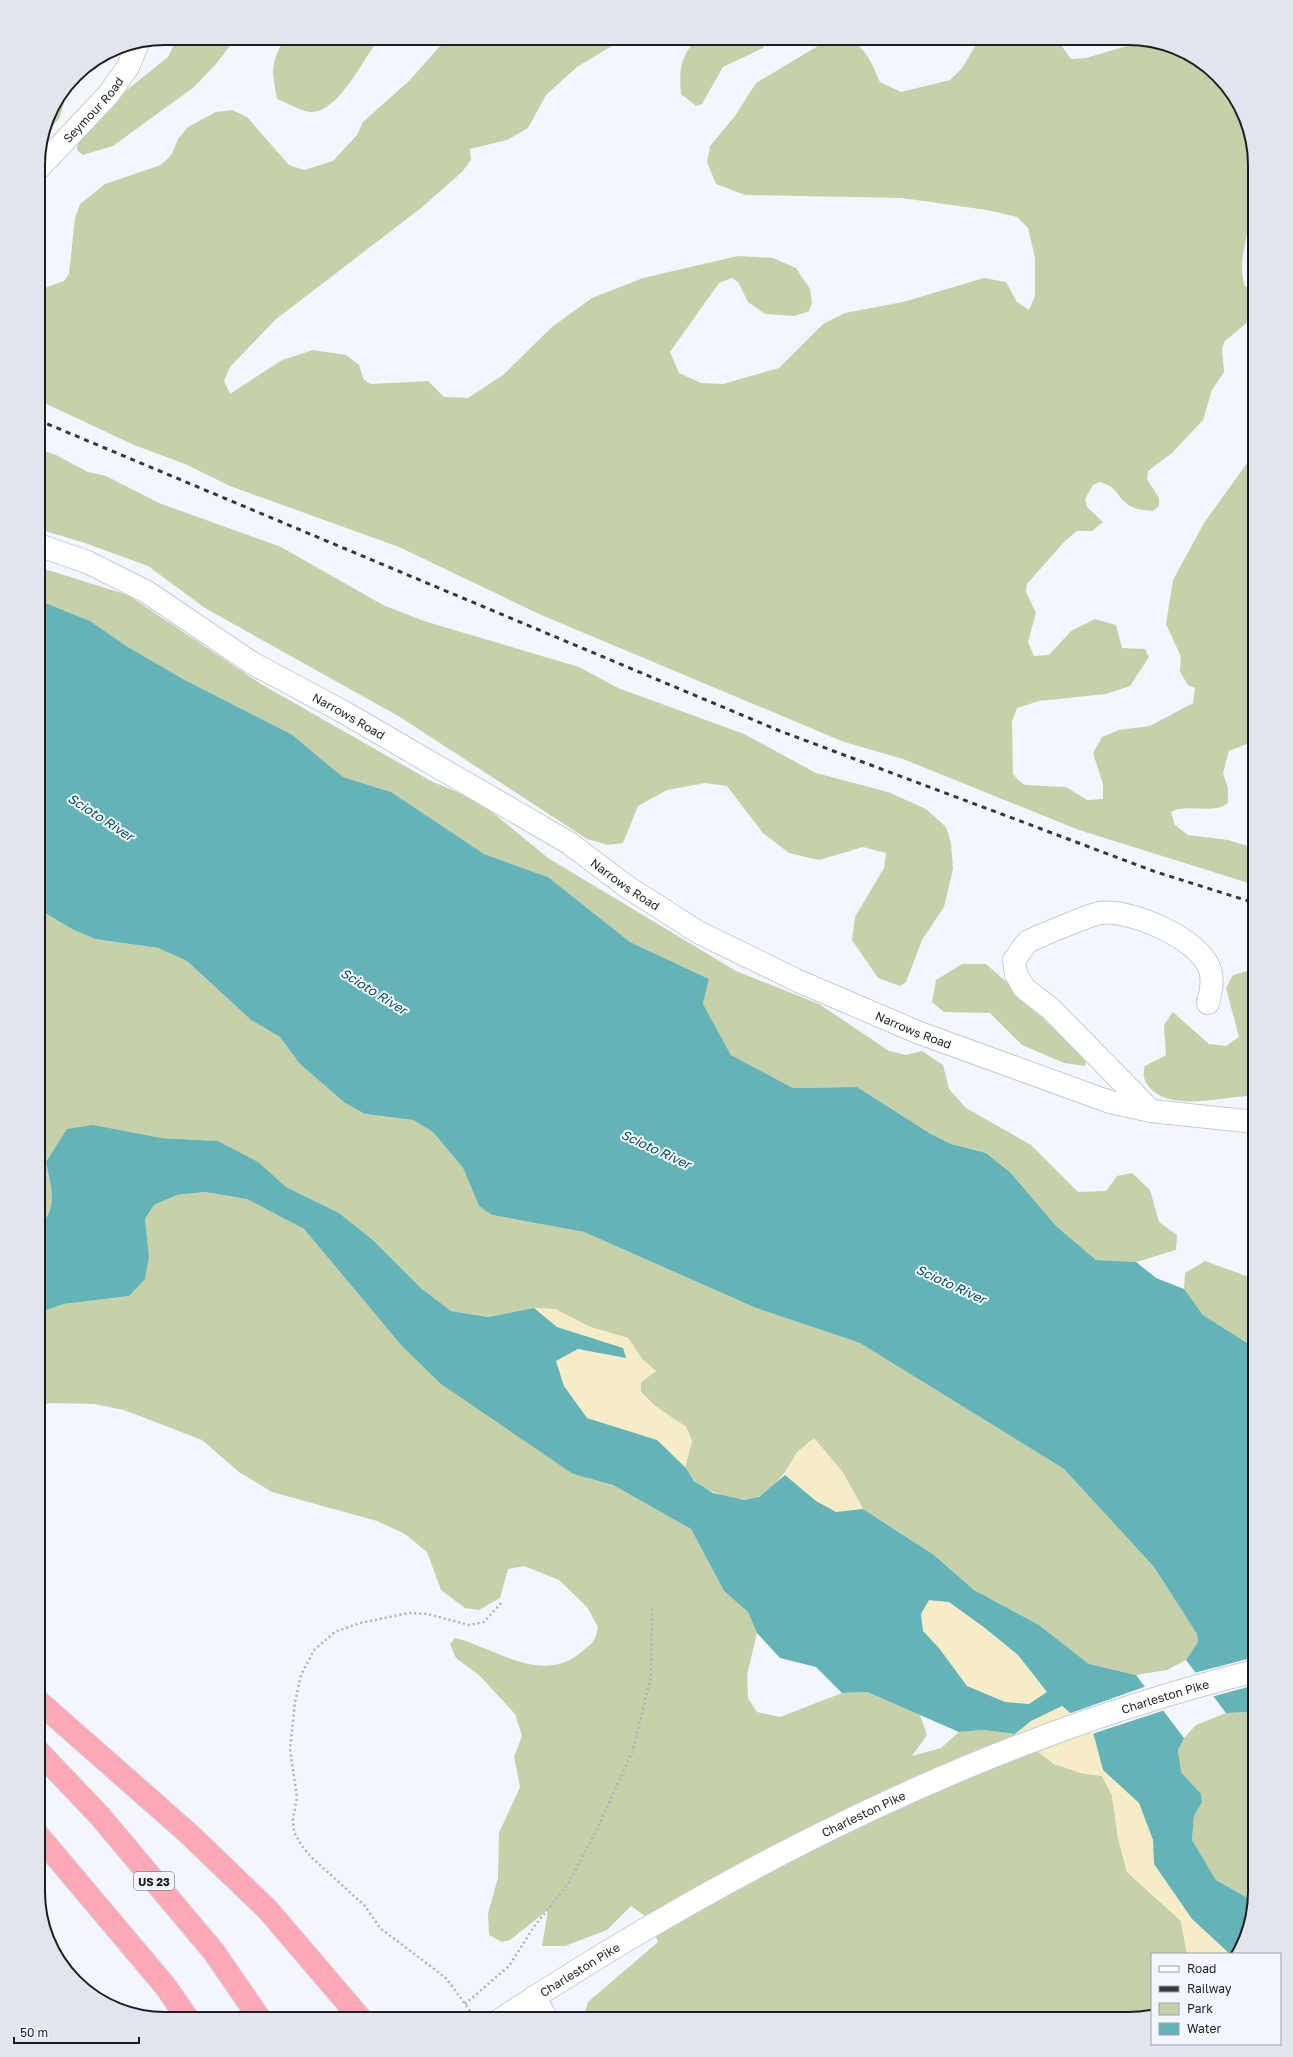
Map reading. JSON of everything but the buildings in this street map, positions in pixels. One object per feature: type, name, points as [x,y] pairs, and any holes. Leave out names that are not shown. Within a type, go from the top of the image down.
[{"type":"highway","points":[[45,1707],[188,1833],[268,1910],[355,2012]]},
{"type":"highway","name":"US 23","points":[[45,1758],[99,1815],[214,1952],[255,2012]]},
{"type":"highway","points":[[45,1843],[166,1986],[183,2012]]},
{"type":"street","name":"Seymour Road","points":[[45,162],[108,95],[128,67],[136,49]]},
{"type":"street","name":"Narrows Road","points":[[45,547],[87,562],[147,592],[252,663],[340,710],[570,843],[626,886],[698,932],[796,980],[917,1032],[1110,1102],[1151,1111],[1248,1119]]},
{"type":"street","points":[[1151,1111],[1051,1009],[1024,988],[1016,974],[1014,960],[1028,942],[1098,913],[1113,913],[1139,918],[1184,940],[1200,955],[1209,967],[1213,984],[1208,1003]]},
{"type":"street","name":"Charleston Pike","points":[[512,2012],[633,1938],[735,1879],[810,1839],[954,1773],[1020,1745],[1166,1696],[1248,1673]]},
{"type":"street","points":[[534,1997],[543,2012]]},
{"type":"path","points":[[471,2012],[446,1978],[380,1928],[365,1906],[311,1857],[302,1846],[294,1832],[293,1819],[297,1797],[290,1750],[294,1702],[301,1675],[314,1650],[336,1632],[360,1623],[409,1613],[428,1614],[469,1625],[484,1622],[503,1601]]},
{"type":"path","points":[[465,2004],[509,1966],[533,1928],[568,1884],[596,1831],[633,1750],[651,1676],[652,1606]]},
{"type":"green space","points":[[174,45],[231,45],[216,64],[194,87],[113,146],[83,155],[77,150],[79,136],[107,106],[168,57]]},
{"type":"green space","points":[[281,45],[375,45],[341,94],[331,104],[321,110],[311,112],[299,109],[277,99],[273,74],[275,61]]},
{"type":"green space","points":[[442,45],[613,45],[577,67],[546,95],[528,128],[507,140],[470,149],[471,160],[462,172],[421,208],[275,320],[230,367],[224,381],[230,394],[282,360],[313,350],[346,355],[359,365],[364,380],[371,384],[428,381],[444,397],[468,398],[503,375],[552,327],[592,298],[643,278],[738,256],[773,258],[796,268],[810,289],[812,303],[809,311],[795,316],[765,314],[748,302],[738,282],[732,278],[719,283],[670,352],[679,373],[701,383],[723,384],[779,368],[823,324],[845,313],[903,302],[984,278],[1006,282],[1017,302],[1029,310],[1035,296],[1035,258],[1028,228],[1017,217],[987,210],[902,198],[745,195],[716,184],[707,162],[710,146],[735,116],[756,83],[819,45],[857,45],[868,57],[880,82],[901,92],[950,80],[962,68],[976,45],[1061,45],[1071,59],[1086,58],[1130,45],[1151,47],[1181,57],[1195,65],[1218,86],[1228,98],[1236,112],[1242,127],[1247,150],[1248,231],[1243,256],[1242,271],[1245,286],[1248,288],[1248,322],[1225,341],[1222,348],[1224,372],[1212,390],[1203,420],[1172,453],[1148,471],[1147,479],[1159,498],[1159,506],[1153,511],[1136,508],[1126,503],[1110,486],[1100,482],[1093,485],[1085,499],[1087,507],[1103,522],[1092,531],[1077,531],[1065,541],[1027,584],[1026,592],[1036,613],[1028,642],[1034,656],[1049,655],[1071,631],[1095,619],[1116,625],[1122,648],[1145,649],[1149,657],[1130,686],[1106,694],[1039,701],[1017,708],[1012,721],[1013,774],[1025,785],[1066,787],[1087,800],[1103,799],[1103,784],[1093,753],[1102,737],[1119,730],[1150,726],[1193,703],[1195,688],[1188,685],[1180,672],[1181,657],[1166,624],[1173,580],[1204,523],[1248,462],[1248,744],[1229,751],[1223,773],[1228,788],[1228,803],[1215,808],[1185,808],[1171,812],[1175,825],[1188,835],[1228,840],[1248,846],[1248,883],[1079,830],[903,759],[844,742],[539,614],[399,547],[230,486],[185,464],[134,445],[45,403],[45,288],[64,281],[69,274],[75,218],[80,204],[105,184],[161,165],[172,154],[178,139],[188,127],[216,112],[232,110],[247,117],[289,165],[304,170],[333,161],[357,135],[363,122],[411,79]]},
{"type":"green space","points":[[691,45],[764,45],[763,48],[723,67],[702,104],[696,106],[681,94],[680,78],[682,64]]},
{"type":"green space","points":[[66,98],[59,119],[51,127],[57,112]]},
{"type":"green space","points":[[45,451],[56,455],[88,472],[106,476],[159,503],[281,547],[383,605],[424,621],[579,667],[618,688],[744,734],[816,773],[888,792],[926,809],[946,827],[951,843],[953,869],[944,907],[922,940],[906,982],[900,986],[878,978],[852,940],[855,917],[884,868],[886,853],[863,847],[819,860],[789,853],[763,833],[727,786],[705,783],[667,790],[638,806],[623,843],[608,845],[587,839],[400,717],[205,608],[148,566],[85,543],[45,531]]},
{"type":"green space","points":[[45,569],[128,595],[261,684],[431,781],[480,802],[548,858],[736,971],[819,1004],[889,1051],[906,1055],[922,1051],[943,1065],[949,1089],[966,1108],[1031,1145],[1078,1192],[1106,1191],[1117,1176],[1132,1173],[1150,1190],[1159,1222],[1177,1235],[1176,1250],[1136,1262],[1096,1260],[1056,1226],[1010,1172],[986,1153],[951,1144],[931,1134],[857,1087],[793,1088],[731,1055],[703,1004],[709,979],[630,942],[548,877],[484,854],[391,792],[343,777],[291,734],[183,679],[128,647],[90,621],[45,603]]},
{"type":"green space","points":[[45,913],[72,929],[95,939],[158,948],[187,961],[251,1020],[280,1037],[299,1063],[365,1114],[413,1120],[433,1132],[463,1168],[479,1206],[492,1215],[584,1232],[756,1308],[860,1343],[1064,1469],[1154,1567],[1197,1634],[1198,1642],[1186,1660],[1167,1670],[1136,1675],[1089,1664],[1039,1625],[974,1590],[934,1555],[863,1509],[842,1471],[797,1452],[782,1477],[766,1492],[753,1499],[745,1500],[727,1497],[702,1486],[694,1480],[685,1467],[692,1441],[686,1427],[655,1406],[641,1392],[641,1382],[656,1371],[642,1359],[628,1338],[590,1327],[555,1309],[534,1308],[488,1317],[451,1311],[422,1289],[373,1240],[339,1213],[286,1187],[257,1162],[218,1141],[161,1138],[46,1162],[52,1197],[49,1213],[45,1221]]},
{"type":"green space","points":[[962,964],[986,964],[1033,1005],[1048,1024],[1061,1032],[1086,1059],[1085,1066],[1064,1063],[1022,1045],[990,1013],[944,1012],[932,1002],[936,980]]},
{"type":"green space","points":[[1248,971],[1248,1096],[1197,1101],[1172,1100],[1161,1096],[1152,1090],[1144,1079],[1145,1066],[1166,1055],[1164,1025],[1173,1012],[1209,1044],[1226,1046],[1239,1037],[1226,988],[1233,975]]},
{"type":"green space","points":[[205,1192],[247,1199],[304,1229],[401,1345],[573,1474],[613,1485],[691,1529],[724,1591],[748,1612],[755,1626],[757,1633],[747,1675],[748,1698],[757,1712],[780,1717],[842,1693],[867,1692],[920,1715],[927,1735],[912,1756],[941,1748],[959,1732],[984,1730],[1015,1734],[1054,1764],[1081,1773],[1102,1776],[1112,1795],[1118,1838],[1127,1872],[1181,1921],[1187,1953],[1151,1953],[1151,2010],[1136,2012],[585,2012],[588,2002],[658,1942],[649,1919],[631,1906],[607,1930],[565,1946],[542,1946],[548,1910],[510,1940],[502,1942],[489,1935],[488,1913],[498,1878],[499,1833],[520,1787],[514,1757],[522,1736],[515,1714],[480,1676],[456,1658],[450,1644],[455,1638],[518,1661],[534,1665],[550,1666],[565,1662],[588,1647],[595,1637],[598,1627],[587,1607],[559,1580],[524,1566],[508,1569],[500,1598],[479,1610],[465,1608],[441,1590],[427,1552],[405,1534],[377,1521],[272,1492],[239,1472],[202,1440],[124,1410],[94,1404],[49,1403],[45,1404],[45,1311],[64,1304],[129,1296],[149,1256],[145,1219],[154,1205],[177,1195]]},
{"type":"green space","points":[[1205,1261],[1248,1277],[1248,1344],[1203,1315],[1184,1290],[1185,1273]]},
{"type":"green space","points":[[1248,1712],[1248,1898],[1216,1880],[1192,1840],[1194,1816],[1202,1802],[1201,1794],[1181,1772],[1178,1750],[1184,1738],[1196,1725],[1226,1713]]},
{"type":"sand","points":[[534,1308],[555,1309],[590,1327],[628,1338],[642,1359],[656,1371],[641,1382],[641,1392],[655,1406],[686,1427],[692,1441],[685,1467],[657,1440],[587,1418],[564,1386],[556,1361],[578,1349],[626,1358],[623,1348],[557,1327]]},
{"type":"sand","points":[[814,1438],[842,1471],[863,1509],[836,1512],[816,1501],[785,1475],[797,1452]]},
{"type":"sand","points":[[929,1599],[949,1602],[985,1628],[1018,1655],[1047,1692],[1029,1704],[1005,1702],[967,1686],[939,1648],[923,1631],[921,1614]]},
{"type":"sand","points":[[1061,1706],[1094,1732],[1103,1770],[1139,1803],[1153,1840],[1154,1864],[1192,1919],[1229,1953],[1187,1953],[1181,1921],[1127,1872],[1118,1838],[1112,1795],[1102,1776],[1081,1773],[1054,1764],[1015,1734],[1031,1721]]},
{"type":"water","name":"Scioto River","points":[[45,603],[90,621],[128,647],[183,679],[291,734],[343,777],[391,792],[484,854],[548,877],[630,942],[709,979],[703,1004],[731,1055],[793,1088],[857,1087],[931,1134],[951,1144],[986,1153],[1010,1172],[1056,1226],[1096,1260],[1136,1262],[1156,1278],[1184,1289],[1203,1315],[1248,1344],[1248,1712],[1226,1713],[1186,1660],[1198,1642],[1197,1634],[1154,1567],[1064,1469],[860,1343],[756,1308],[584,1232],[492,1215],[479,1206],[463,1168],[433,1132],[413,1120],[365,1114],[344,1102],[299,1063],[280,1037],[251,1020],[187,961],[158,948],[95,939],[72,929],[45,913]]},
{"type":"water","points":[[93,1125],[161,1138],[218,1141],[258,1162],[286,1187],[339,1213],[373,1240],[422,1289],[451,1311],[488,1317],[534,1308],[557,1327],[623,1348],[626,1358],[578,1349],[556,1361],[564,1386],[587,1418],[657,1440],[685,1467],[694,1481],[713,1493],[744,1500],[759,1497],[785,1475],[816,1501],[836,1512],[863,1509],[934,1555],[974,1590],[1039,1625],[1089,1664],[1136,1675],[1184,1738],[1178,1750],[1181,1772],[1201,1794],[1202,1802],[1194,1816],[1192,1840],[1216,1880],[1248,1898],[1244,1923],[1232,1952],[1229,1953],[1192,1919],[1154,1864],[1153,1840],[1139,1803],[1103,1770],[1093,1732],[1062,1706],[1031,1721],[1015,1734],[984,1730],[959,1732],[867,1692],[842,1693],[816,1667],[780,1658],[757,1633],[748,1612],[724,1591],[691,1529],[613,1485],[573,1474],[441,1384],[401,1345],[304,1229],[247,1199],[205,1192],[177,1195],[154,1205],[145,1219],[149,1256],[145,1279],[129,1296],[64,1304],[45,1311],[45,1221],[49,1213],[52,1197],[46,1162],[67,1129]],"holes":[[[929,1600],[949,1602],[985,1628],[1018,1655],[1047,1692],[1029,1704],[1005,1702],[967,1686],[939,1648],[923,1631],[921,1614]]]},
{"type":"pier","points":[[1248,1659],[1248,1687],[1211,1697],[1194,1673]]},
{"type":"pier","points":[[1147,1686],[1165,1710],[1092,1734],[1068,1714]]},
{"type":"railway","points":[[45,423],[780,731],[1156,872],[1248,901]]}]
